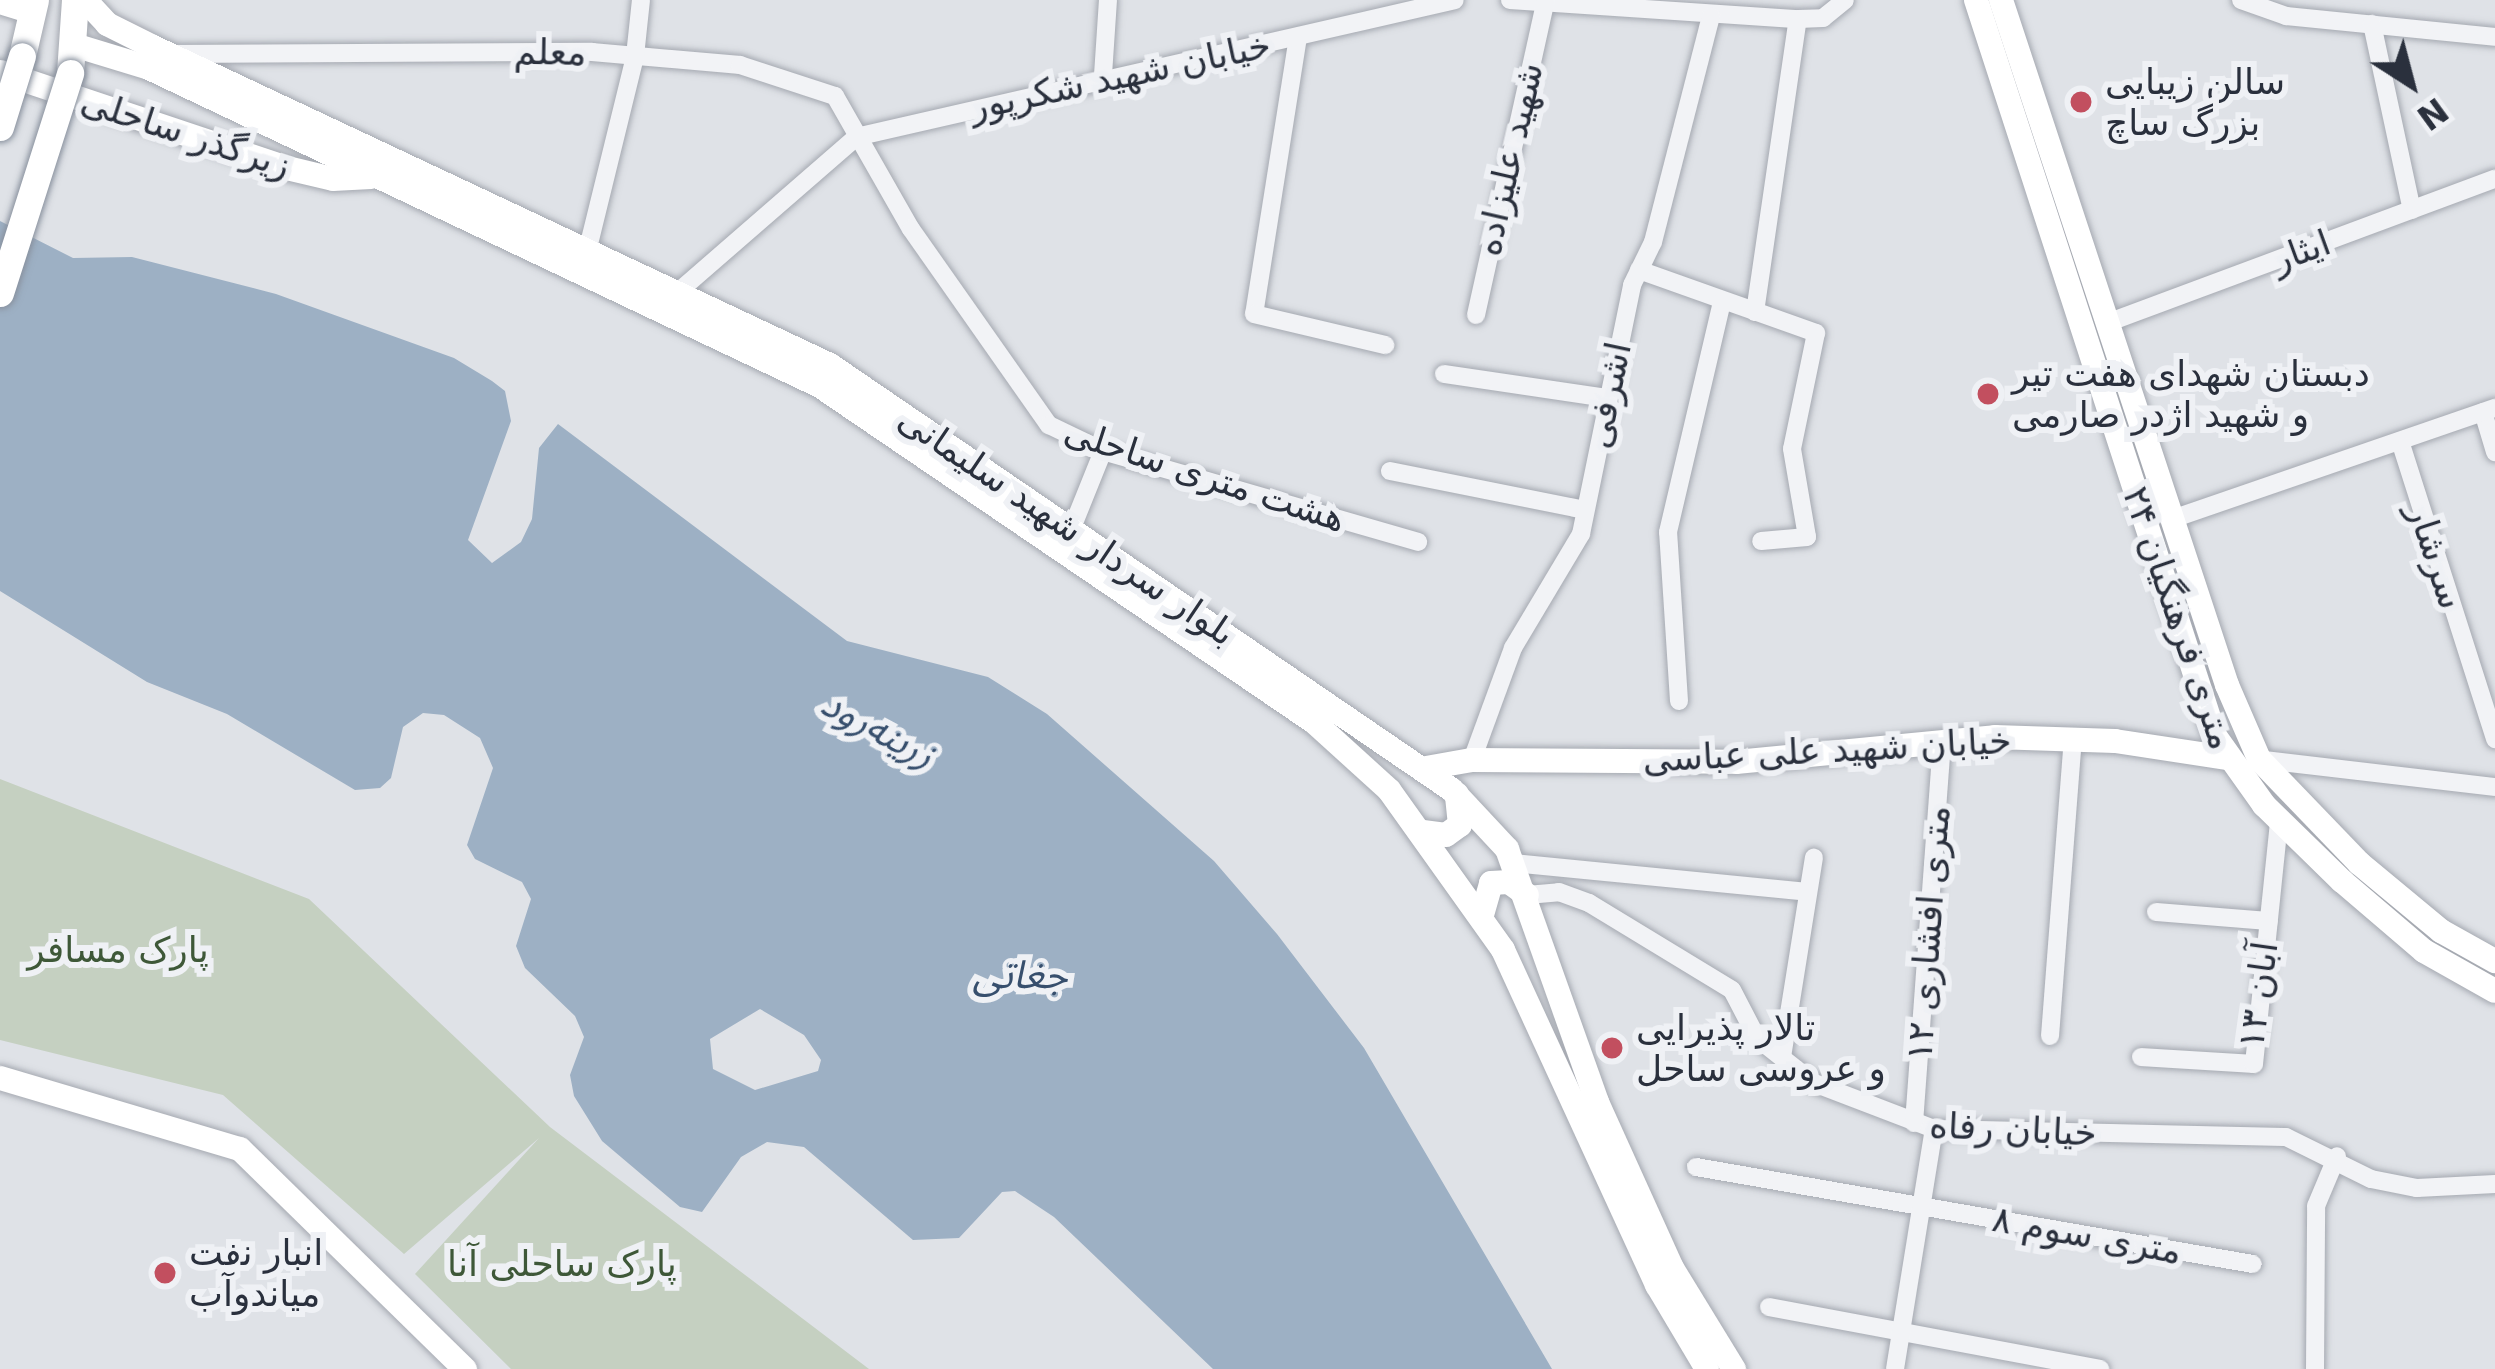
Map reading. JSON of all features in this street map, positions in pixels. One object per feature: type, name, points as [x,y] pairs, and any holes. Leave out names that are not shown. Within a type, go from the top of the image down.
[{"type":"highway","points":[[0,293],[72,59],[75,0]]},
{"type":"highway","points":[[0,127],[11,64],[34,6]]},
{"type":"main road","name":"بلوار سردار شهید سلیمانی","points":[[85,0],[107,24],[167,54],[223,93],[374,177],[750,350],[875,419],[1314,722],[1423,832],[1482,915],[1540,1018],[1657,1285],[1707,1369]]},
{"type":"main road","name":"۲۴ متری فرهنگیان","points":[[1976,0],[2146,526],[2228,758],[2279,820],[2424,951],[2495,991]]},
{"type":"main road","name":"۲۴ متری فرهنگیان","points":[[2001,0],[2172,519],[2259,759],[2359,862],[2440,931],[2495,961]]},
{"type":"main road","points":[[0,2],[34,6]]},
{"type":"main road","name":"بلوار سردار شهید سلیمانی","points":[[72,59],[115,53],[223,93],[678,292],[830,365],[1426,768],[1486,819],[1513,863],[1597,1102],[1672,1268],[1734,1369]]},
{"type":"main road","name":"زیرگذر ساحلی","points":[[11,64],[287,168],[333,179],[374,177]]},
{"type":"main road","points":[[2146,526],[2172,519]]},
{"type":"main road","name":"خیابان شهید علی عباسی","points":[[1426,768],[1472,760],[1736,762],[1942,742],[2073,740],[2228,758]]},
{"type":"main road","points":[[1423,832],[1446,835],[1460,825],[1457,794]]},
{"type":"main road","points":[[1482,915],[1491,883],[1509,882],[1527,895]]},
{"type":"main road","points":[[0,1078],[240,1149],[466,1369]]},
{"type":"street","points":[[586,252],[635,56],[641,0]]},
{"type":"street","points":[[1103,75],[1108,0]]},
{"type":"street","name":"خیابان شهید شکرپور","points":[[856,136],[1103,75],[1454,0]]},
{"type":"street","points":[[1510,0],[1798,19],[1823,18],[1845,0]]},
{"type":"street","points":[[2241,0],[2286,16],[2495,37]]},
{"type":"street","name":"شهید علیزاده","points":[[1476,315],[1545,4]]},
{"type":"street","name":"اشرفی","points":[[1472,760],[1513,648],[1580,534],[1606,398],[1711,16]]},
{"type":"street","points":[[1755,312],[1798,19]]},
{"type":"street","points":[[2372,24],[2412,210]]},
{"type":"street","points":[[1298,37],[1254,314],[1384,345]]},
{"type":"street","name":"معلم","points":[[167,54],[635,56],[740,65],[835,96],[856,136]]},
{"type":"street","points":[[678,292],[856,136]]},
{"type":"street","name":"هشت متری ساحلی","points":[[856,136],[996,357],[1049,425],[1103,451],[1418,542]]},
{"type":"street","name":"ایثار","points":[[2108,323],[2495,179]]},
{"type":"street","points":[[1640,270],[1816,333],[1792,449],[1807,537],[1761,541]]},
{"type":"street","points":[[1679,701],[1668,532],[1722,301]]},
{"type":"street","points":[[1444,374],[1606,398]]},
{"type":"street","points":[[2172,519],[2489,410],[2495,452]]},
{"type":"street","name":"سرشار","points":[[2400,441],[2495,739]]},
{"type":"street","points":[[1072,528],[1103,451]]},
{"type":"street","points":[[1390,471],[1585,510]]},
{"type":"street","points":[[2050,1036],[2073,740]]},
{"type":"street","name":"۱۲ متری افشاری","points":[[1914,1124],[1942,742]]},
{"type":"street","points":[[2228,758],[2495,787]]},
{"type":"street","name":"۱۳ آبان","points":[[2141,1057],[2254,1064],[2279,820]]},
{"type":"street","points":[[1782,1057],[1814,858]]},
{"type":"street","points":[[1513,863],[1808,892]]},
{"type":"street","name":"خیابان رفاه","points":[[1527,895],[1559,892],[1589,902],[1732,990],[1757,1038],[1814,1083],[1934,1130],[2286,1137],[2336,1156],[2371,1179],[2417,1188],[2495,1184]]},
{"type":"street","points":[[2156,912],[2269,921]]},
{"type":"street","points":[[1895,1369],[1934,1130]]},
{"type":"street","points":[[2314,1369],[2316,1206],[2336,1156]]},
{"type":"street","name":"۸ متری سوم","points":[[1696,1167],[2254,1264]]},
{"type":"street","points":[[1769,1306],[2099,1369]]},
{"type":"green space","name":"پارک مسافر","points":[[0,779],[309,899],[550,1127],[869,1369],[511,1369],[415,1274],[539,1138],[404,1254],[223,1095],[0,1040]]},
{"type":"water","name":"جغاتی","points":[[0,221],[73,258],[132,257],[276,294],[454,358],[505,391],[511,421],[468,540],[492,563],[521,542],[532,519],[539,448],[558,424],[847,641],[988,677],[1047,714],[1214,861],[1364,1048],[1552,1369],[1213,1369],[1054,1217],[1015,1191],[1002,1192],[959,1238],[913,1240],[804,1147],[767,1142],[741,1157],[702,1212],[680,1207],[602,1141],[574,1096],[570,1075],[584,1037],[575,1016],[525,968],[516,946],[531,899],[522,882],[475,859],[467,845],[493,768],[480,738],[444,715],[423,713],[403,727],[391,778],[380,788],[355,790],[227,714],[147,682],[0,591]],"holes":[[[760,1009],[804,1035],[821,1060],[818,1071],[755,1090],[713,1069],[710,1039]]]},
{"type":"place","name":"سالن زیبایی بزرگ ساچ","points":[[2081,102]]},
{"type":"place","name":"دبستان شهدای هفت تیر و شهید اژدر صارمی","points":[[1988,394]]},
{"type":"place","name":"تالار پذیرایی و عروسی ساحل","points":[[1612,1048]]},
{"type":"place","name":"انبار نفت میاندوآب","points":[[165,1273]]},
{"type":"water label","name":"زرینه‌رود","points":[[878,729]]},
{"type":"park label","name":"پارک ساحلی آنا","points":[[562,1264]]}]
